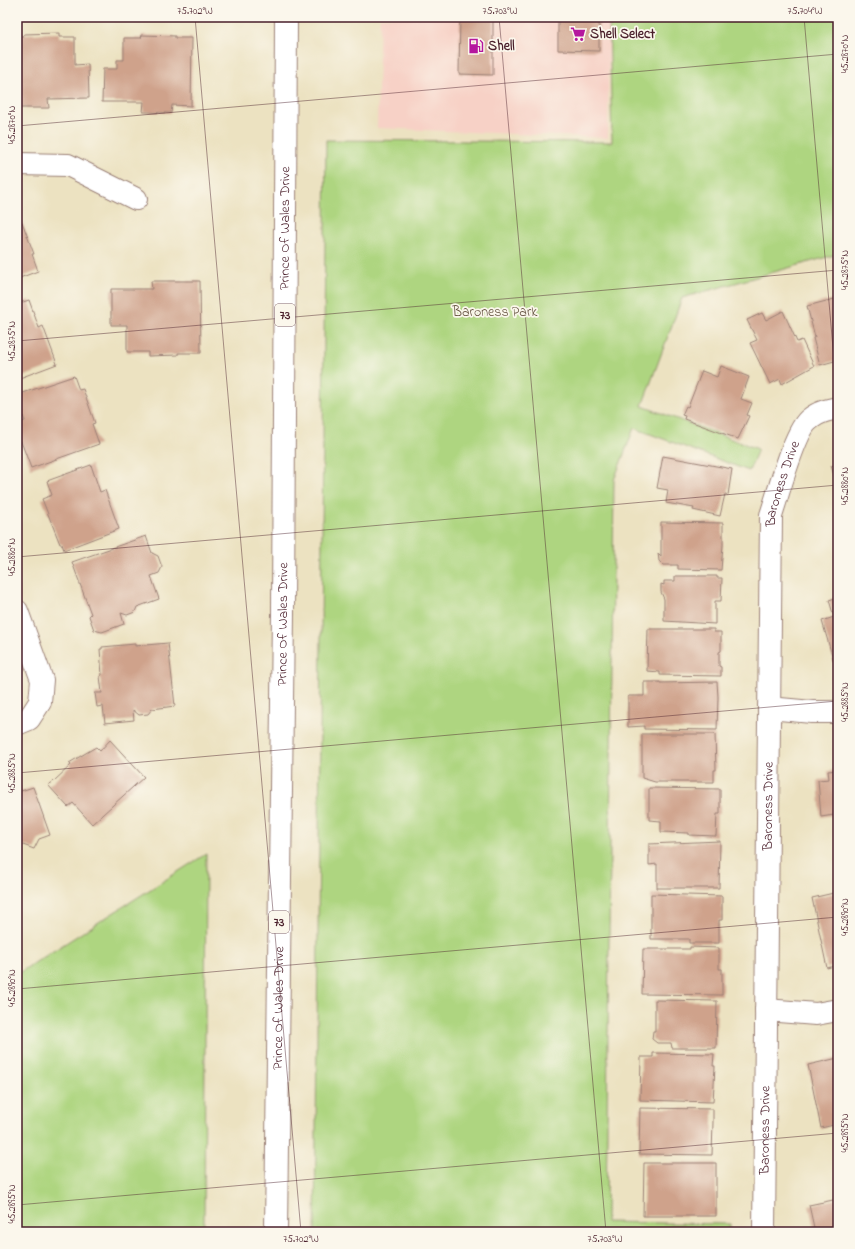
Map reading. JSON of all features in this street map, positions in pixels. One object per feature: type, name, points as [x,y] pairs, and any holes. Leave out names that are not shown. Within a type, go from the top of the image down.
[{"type":"street","name":"Prince Of Wales Drive","points":[[276,1232],[283,613],[286,17]]},
{"type":"street","points":[[17,164],[68,165],[136,200]]},
{"type":"street","name":"Baroness Drive","points":[[764,1232],[772,515],[798,436],[808,419],[819,413],[838,408]]},
{"type":"street","points":[[17,611],[42,680],[40,702],[29,719],[17,724]]},
{"type":"street","points":[[770,708],[812,712],[838,712]]},
{"type":"street","points":[[766,1010],[816,1014],[838,1010]]},
{"type":"shaded area","points":[[380,17],[609,17],[608,138],[377,128]]},
{"type":"green space","name":"Baroness Park","points":[[609,17],[838,17],[838,254],[682,298],[642,406],[758,449],[749,471],[634,428],[614,480],[606,1222],[730,1224],[730,1232],[315,1232],[326,140],[612,142]]},
{"type":"green space","points":[[206,854],[204,1232],[17,1232],[17,974]]},
{"type":"building","name":"Shell","points":[[460,17],[493,17],[493,75],[459,74]]},
{"type":"building","name":"Shell Select","points":[[558,17],[599,17],[599,51],[558,50]]},
{"type":"building","points":[[59,33],[59,37],[75,37],[75,65],[88,64],[89,98],[48,99],[49,108],[17,108],[17,36],[23,36],[24,34]]},
{"type":"building","points":[[142,35],[192,38],[191,106],[172,105],[171,113],[143,112],[144,102],[102,102],[103,69],[117,69],[117,60],[124,60],[124,38],[141,38]]},
{"type":"building","points":[[17,215],[20,223],[22,222],[34,254],[32,254],[38,271],[17,279]]},
{"type":"building","points":[[151,281],[200,281],[201,353],[178,353],[178,355],[148,356],[148,352],[127,352],[127,325],[111,325],[111,289],[152,289]]},
{"type":"building","points":[[838,298],[838,360],[820,365],[807,306]]},
{"type":"building","points":[[29,300],[39,328],[43,326],[57,364],[17,379],[17,304]]},
{"type":"building","points":[[783,311],[797,342],[802,340],[814,366],[782,384],[780,379],[770,384],[750,343],[757,340],[747,320],[762,313],[766,320]]},
{"type":"building","points":[[721,366],[749,377],[741,399],[752,403],[747,415],[749,416],[738,439],[684,419],[685,416],[682,415],[686,406],[688,407],[702,371],[717,377]]},
{"type":"building","points":[[74,376],[79,390],[83,389],[95,423],[92,424],[99,444],[31,468],[17,431],[17,424],[25,421],[17,400],[17,395]]},
{"type":"building","points":[[663,456],[732,469],[728,495],[725,494],[720,516],[693,510],[694,508],[666,503],[668,490],[657,488]]},
{"type":"building","points":[[838,464],[838,488],[831,466]]},
{"type":"building","points":[[91,465],[100,492],[105,490],[119,529],[64,550],[62,544],[60,544],[42,499],[52,495],[47,481]]},
{"type":"building","points":[[661,522],[723,523],[721,570],[678,569],[678,565],[663,565],[659,561],[658,553],[661,556]]},
{"type":"building","points":[[146,536],[152,553],[158,556],[162,567],[159,573],[151,576],[159,599],[137,607],[135,612],[127,615],[121,613],[124,624],[102,632],[94,630],[89,616],[91,614],[72,562]]},
{"type":"building","points":[[675,576],[717,576],[717,578],[722,578],[721,601],[715,601],[715,624],[664,621],[664,599],[661,592],[661,584],[664,585],[664,581],[675,581]]},
{"type":"building","points":[[838,597],[838,664],[837,661],[834,662],[822,621],[834,617],[829,600]]},
{"type":"building","points":[[648,629],[714,629],[714,632],[721,632],[719,666],[721,667],[721,676],[660,675],[660,672],[647,671]]},
{"type":"building","points":[[168,643],[175,706],[152,709],[148,714],[139,715],[133,710],[134,720],[105,723],[103,706],[97,707],[95,693],[102,693],[100,676],[102,675],[100,649],[102,649],[102,647],[135,644],[135,646]]},
{"type":"building","points":[[644,682],[717,682],[717,730],[644,729],[644,726],[628,727],[628,696],[644,696]]},
{"type":"building","points":[[642,734],[715,734],[716,770],[714,770],[714,782],[655,782],[642,778]]},
{"type":"building","points":[[110,740],[144,777],[92,824],[73,803],[68,807],[48,785],[71,765],[69,763],[96,747],[100,751]]},
{"type":"building","points":[[838,770],[838,817],[834,817],[834,815],[821,817],[818,780],[829,779],[828,771]]},
{"type":"building","points":[[19,785],[21,791],[33,787],[50,835],[39,839],[34,849],[23,845],[19,846],[17,850],[17,786]]},
{"type":"building","points":[[649,788],[720,789],[720,814],[717,814],[716,836],[661,832],[661,821],[649,820]]},
{"type":"building","points":[[720,841],[719,888],[657,888],[657,864],[649,865],[649,844]]},
{"type":"building","points":[[838,892],[838,965],[827,968],[812,898]]},
{"type":"building","points":[[651,894],[722,896],[722,920],[719,920],[719,943],[689,943],[689,939],[651,939]]},
{"type":"building","points":[[690,947],[719,948],[719,969],[722,969],[722,995],[642,994],[643,949],[690,949]]},
{"type":"building","points":[[655,1000],[717,1001],[716,1048],[672,1048],[671,1043],[657,1043],[652,1039],[653,1031],[655,1031]]},
{"type":"building","points":[[653,1053],[714,1054],[713,1066],[715,1066],[713,1102],[640,1100],[641,1057],[653,1057]]},
{"type":"building","points":[[838,1058],[838,1124],[821,1128],[808,1065]]},
{"type":"building","points":[[640,1108],[713,1109],[712,1155],[639,1154]]},
{"type":"building","points":[[644,1163],[716,1163],[716,1216],[643,1216]]},
{"type":"building","points":[[838,1199],[838,1232],[815,1232],[809,1205]]},
{"type":"place","name":"Shell Select","points":[[578,34]]},
{"type":"place","name":"Shell","points":[[476,46]]}]
